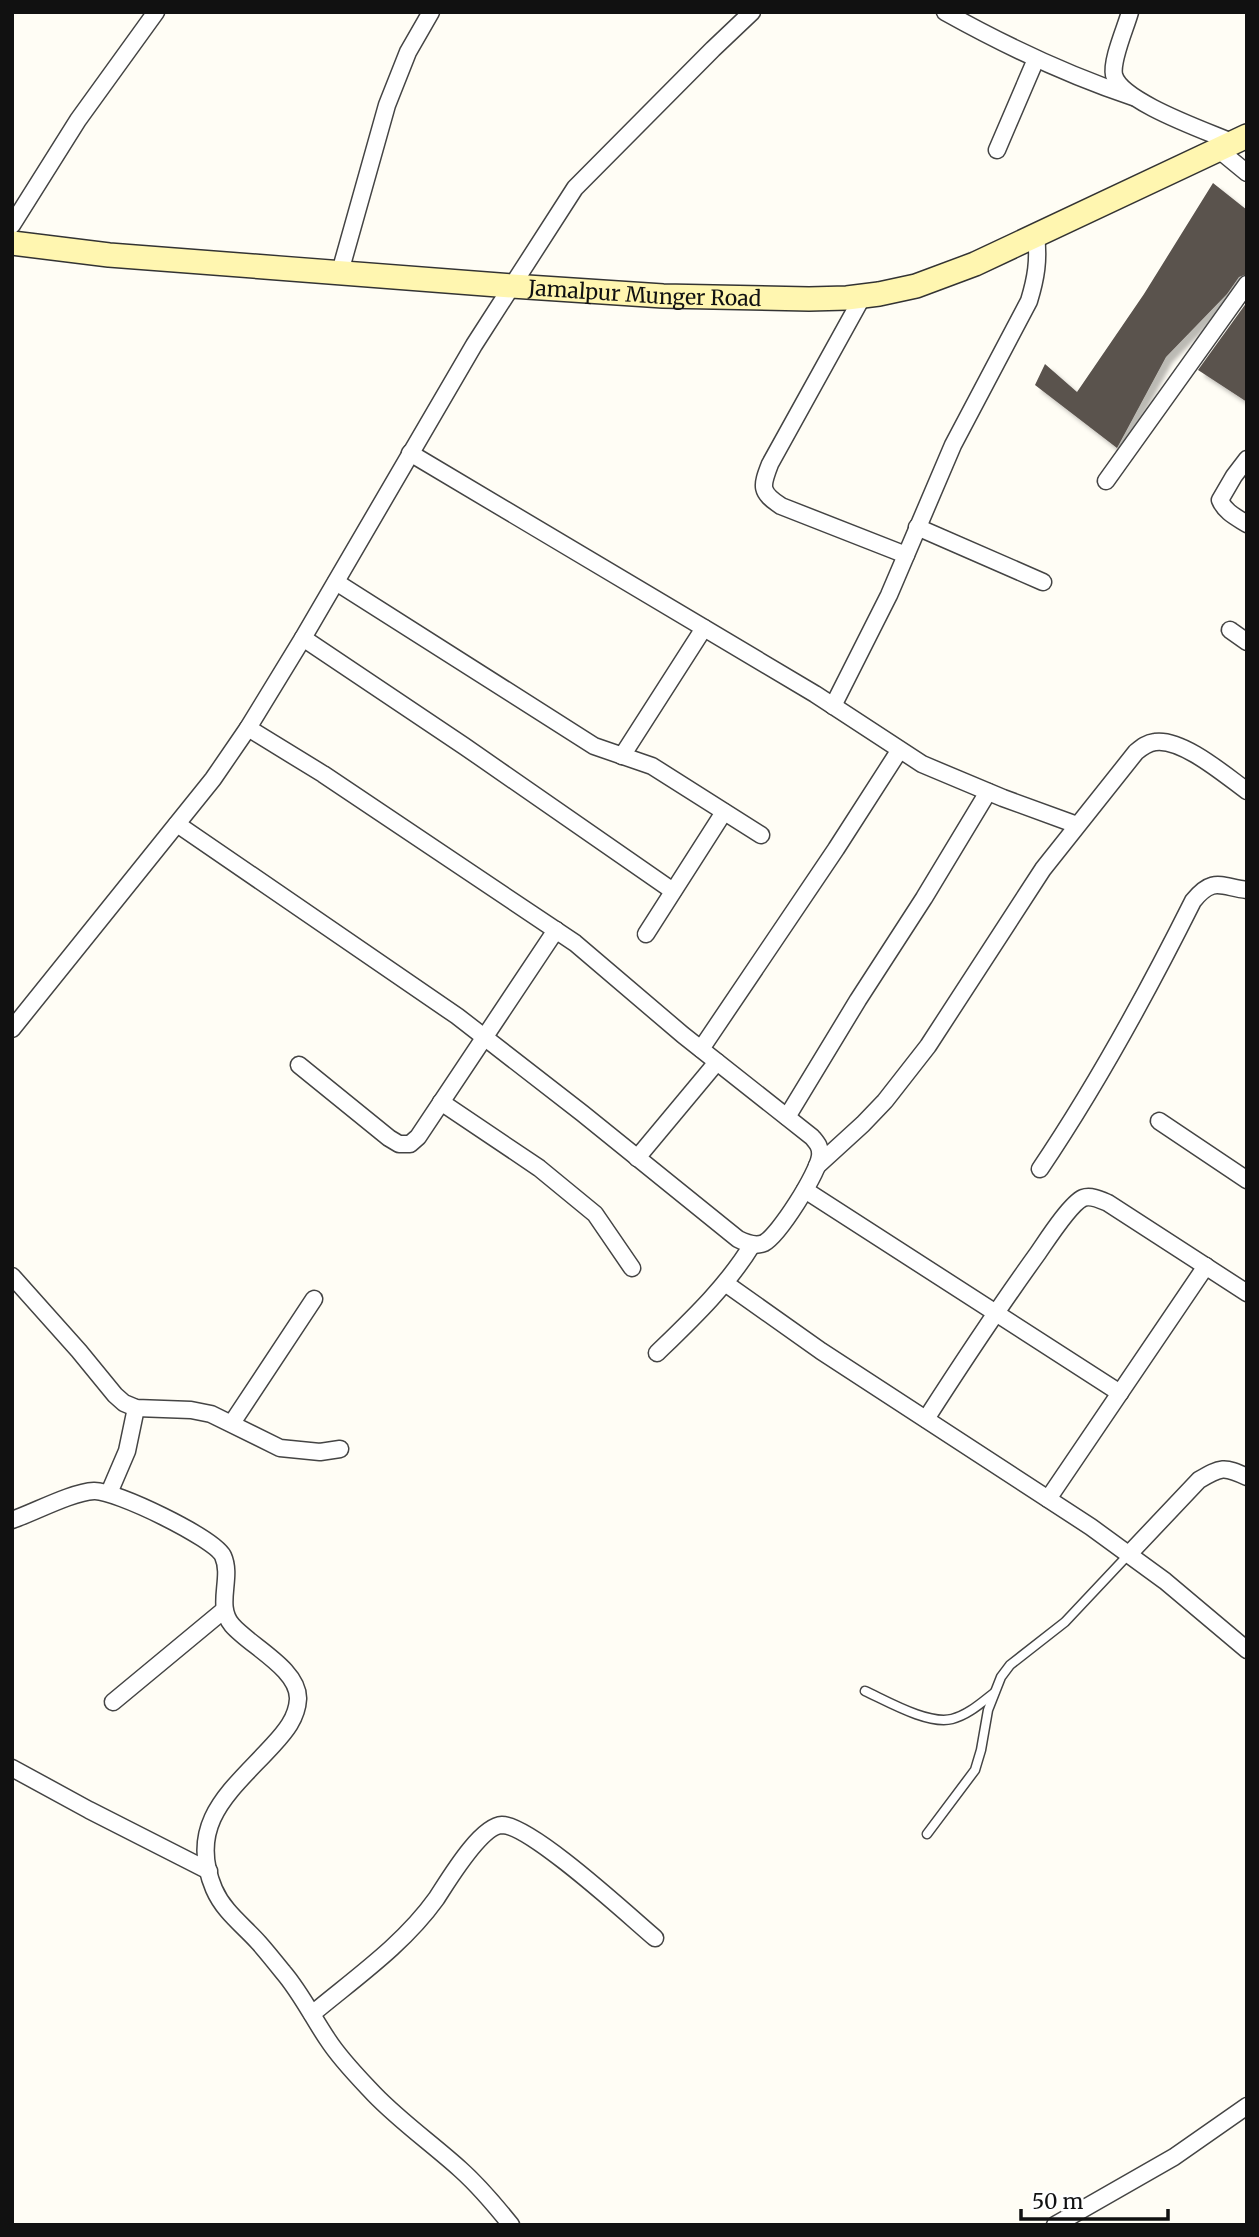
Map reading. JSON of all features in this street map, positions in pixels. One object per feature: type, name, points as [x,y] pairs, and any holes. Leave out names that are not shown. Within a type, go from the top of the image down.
[{"type":"street","points":[[12,225],[78,120],[156,12]]},
{"type":"street","points":[[340,272],[387,105],[408,52],[431,12]]},
{"type":"street","points":[[13,1027],[213,779],[248,728],[303,639],[474,345],[575,188],[752,12]]},
{"type":"street","points":[[945,12],[1036,60],[1093,84],[1133,97]]},
{"type":"street","points":[[1130,12],[1113,73],[1119,86],[1159,111],[1233,143],[1247,173]]},
{"type":"street","points":[[996,150],[1036,60]]},
{"type":"street","name":"Jamalpur Munger Road","points":[[12,243],[109,255],[663,296],[809,299],[863,296],[916,286],[975,264],[1233,143]]},
{"type":"street","points":[[833,706],[873,630],[953,445],[1029,301],[1036,279],[1036,236]]},
{"type":"street","points":[[1106,481],[1247,284]]},
{"type":"street","points":[[863,296],[770,464],[763,490],[781,506],[905,555]]},
{"type":"street","points":[[410,453],[833,706],[922,764],[1077,825]]},
{"type":"street","points":[[1247,459],[1220,500],[1223,507],[1247,524]]},
{"type":"street","points":[[917,527],[1043,582]]},
{"type":"street","points":[[336,582],[594,746],[652,766],[761,835]]},
{"type":"street","points":[[622,756],[704,628]]},
{"type":"street","points":[[1230,630],[1247,642]]},
{"type":"street","points":[[303,639],[673,891]]},
{"type":"street","points":[[177,824],[484,1036],[738,1240],[752,1245],[764,1243],[777,1231],[817,1166],[819,1145],[812,1137],[701,1049],[575,943],[323,774],[248,728]]},
{"type":"street","points":[[817,1166],[863,1124],[920,1057],[1009,919],[1077,825],[1136,752],[1146,744],[1158,741],[1175,744],[1247,790]]},
{"type":"street","points":[[701,1049],[900,751]]},
{"type":"street","points":[[787,1117],[858,1000],[925,898],[988,792]]},
{"type":"street","points":[[646,934],[724,812]]},
{"type":"street","points":[[1040,1169],[1118,1044],[1193,901],[1202,889],[1214,884],[1247,890]]},
{"type":"street","points":[[299,1065],[389,1138],[399,1143],[410,1143],[418,1137],[556,930]]},
{"type":"street","points":[[637,1158],[717,1062]]},
{"type":"street","points":[[441,1102],[506,1144],[570,1192],[595,1214],[632,1268]]},
{"type":"street","points":[[1159,1121],[1247,1180]]},
{"type":"street","points":[[804,1190],[1120,1393]]},
{"type":"street","points":[[926,1419],[1051,1234],[1070,1209],[1083,1198],[1096,1197],[1108,1203],[1247,1293]]},
{"type":"street","points":[[657,1353],[725,1283],[752,1245]]},
{"type":"street","points":[[1048,1499],[1206,1266]]},
{"type":"street","points":[[12,1276],[124,1403],[136,1408],[191,1410],[211,1414],[280,1448],[320,1452],[340,1449]]},
{"type":"street","points":[[725,1283],[821,1351],[1091,1527],[1165,1581],[1247,1650]]},
{"type":"street","points":[[232,1423],[314,1299]]},
{"type":"street","points":[[109,1493],[127,1451],[136,1408]]},
{"type":"street","points":[[1129,1554],[1199,1480],[1213,1472],[1229,1469],[1247,1477]]},
{"type":"street","points":[[12,1520],[79,1494],[94,1491],[109,1493],[174,1523],[217,1548],[224,1558],[224,1610],[228,1620],[291,1675],[297,1686],[298,1698],[296,1710],[287,1728],[215,1811],[210,1821],[205,1849],[214,1888],[229,1914],[259,1943],[288,1978],[338,2054],[376,2096],[482,2190],[511,2225]]},
{"type":"street","points":[[113,1702],[224,1610]]},
{"type":"street","points":[[12,1768],[209,1871]]},
{"type":"street","points":[[312,2014],[401,1940],[422,1917],[477,1842],[489,1829],[501,1825],[512,1827],[533,1838],[560,1857],[655,1938]]},
{"type":"street","points":[[1055,2225],[1174,2157],[1247,2106]]},
{"type":"lane","points":[[928,1834],[975,1770],[993,1693],[1001,1677],[1010,1665],[1065,1622],[1129,1554]]},
{"type":"lane","points":[[865,1691],[936,1720],[951,1720],[968,1713],[993,1693]]},
{"type":"building","points":[[1213,183],[1247,210],[1247,274],[1239,277],[1227,294],[1166,357],[1117,448],[1035,385],[1045,364],[1077,392],[1144,294]]},
{"type":"building","points":[[1247,302],[1247,402],[1198,370]]}]
